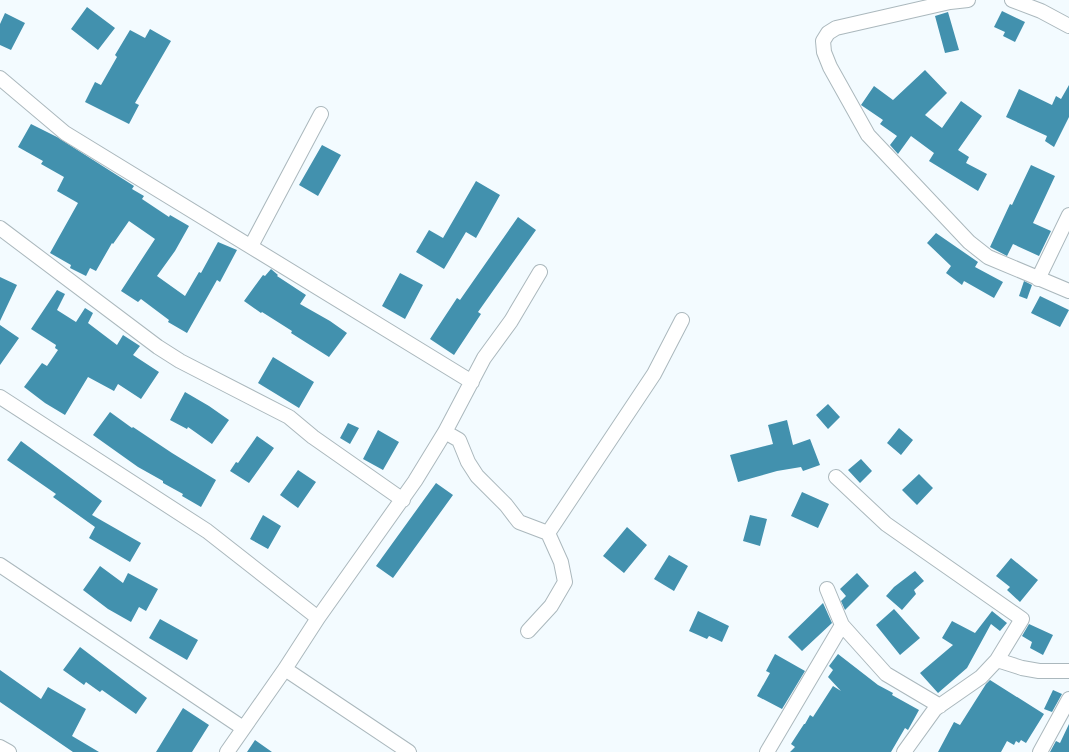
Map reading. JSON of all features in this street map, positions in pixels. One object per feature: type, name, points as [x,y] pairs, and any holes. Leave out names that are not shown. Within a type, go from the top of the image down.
[{"type":"street","points":[[968,0],[836,28],[828,33],[823,41],[824,52],[830,67],[868,135],[969,242],[988,257],[1069,291]]},
{"type":"street","points":[[1012,0],[1041,11],[1069,26]]},
{"type":"street","points":[[0,78],[65,133],[472,382]]},
{"type":"street","points":[[251,246],[321,114]]},
{"type":"street","points":[[1038,279],[1069,215]]},
{"type":"street","points":[[0,228],[158,347],[180,361],[289,416],[336,454],[403,500]]},
{"type":"street","points":[[227,752],[318,618],[403,500],[445,432],[484,358],[495,344],[540,272]]},
{"type":"street","points":[[548,532],[654,374],[682,320]]},
{"type":"street","points":[[0,397],[207,531],[318,618]]},
{"type":"street","points":[[445,432],[459,440],[468,462],[477,476],[506,505],[519,522],[548,532],[561,562],[565,582],[551,606],[528,631]]},
{"type":"street","points":[[836,477],[886,524],[1022,619],[997,660],[981,677],[940,706],[904,752]]},
{"type":"street","points":[[0,565],[244,728]]},
{"type":"street","points":[[827,589],[842,625],[886,674],[940,706]]},
{"type":"street","points":[[767,752],[842,625]]},
{"type":"street","points":[[997,660],[1039,672],[1069,671]]},
{"type":"street","points":[[285,669],[394,748],[409,752]]},
{"type":"street","points":[[1040,752],[1069,699]]},
{"type":"street","points":[[0,747],[9,752]]},
{"type":"building","points":[[87,7],[115,28],[98,50],[71,29]]},
{"type":"building","points":[[1002,11],[1025,22],[1015,42],[1003,36],[1005,32],[994,27]]},
{"type":"building","points":[[948,12],[959,50],[945,53],[935,16]]},
{"type":"building","points":[[5,13],[25,23],[11,50],[0,45],[0,24]]},
{"type":"building","points":[[150,29],[171,41],[135,103],[139,105],[129,124],[85,102],[95,82],[101,85],[117,57],[115,55],[130,30],[145,38]]},
{"type":"building","points":[[925,70],[947,93],[925,115],[942,128],[961,101],[982,116],[958,150],[969,157],[966,163],[987,174],[978,191],[929,161],[934,153],[911,136],[898,154],[890,145],[897,136],[880,124],[883,120],[861,105],[874,86],[893,100]]},
{"type":"building","points":[[1069,85],[1069,117],[1054,147],[1045,141],[1047,136],[1006,117],[1019,89],[1052,105],[1056,96],[1061,99]]},
{"type":"building","points":[[31,124],[57,137],[134,186],[132,189],[144,196],[142,199],[169,217],[170,215],[189,226],[175,251],[157,276],[185,296],[199,272],[201,273],[218,242],[237,250],[220,282],[217,280],[187,333],[168,322],[169,320],[141,299],[138,302],[121,291],[155,239],[129,221],[112,243],[96,271],[90,268],[86,276],[70,268],[71,265],[50,253],[78,203],[57,191],[64,177],[41,164],[43,161],[18,147]]},
{"type":"building","points":[[322,145],[341,155],[318,196],[299,185]]},
{"type":"building","points":[[1031,165],[1055,176],[1033,223],[1051,231],[1039,256],[1013,244],[1007,256],[990,247]]},
{"type":"building","points":[[476,181],[500,195],[476,238],[466,232],[444,269],[416,252],[429,230],[443,238]]},
{"type":"building","points":[[518,217],[536,230],[478,312],[481,314],[454,355],[430,339],[457,298],[460,300]]},
{"type":"building","points":[[936,233],[978,262],[975,267],[1003,282],[994,298],[964,281],[962,285],[946,273],[951,266],[927,243]]},
{"type":"building","points":[[271,269],[277,276],[306,295],[300,304],[347,333],[329,357],[244,301],[263,275],[265,276]]},
{"type":"building","points":[[400,273],[423,285],[405,319],[382,306]]},
{"type":"building","points":[[0,277],[17,285],[0,321]]},
{"type":"building","points":[[1024,281],[1032,285],[1027,299],[1019,296]]},
{"type":"building","points":[[57,290],[65,294],[57,310],[76,322],[85,308],[93,313],[88,323],[117,345],[123,335],[140,346],[133,355],[159,372],[141,399],[118,384],[114,391],[88,377],[65,415],[24,387],[42,363],[47,366],[58,350],[55,348],[56,345],[31,329]]},
{"type":"building","points":[[1040,296],[1069,310],[1060,327],[1031,313]]},
{"type":"building","points":[[0,325],[19,338],[0,365]]},
{"type":"building","points":[[273,357],[314,382],[299,408],[258,383]]},
{"type":"building","points":[[185,392],[229,420],[212,444],[188,427],[187,429],[170,420]]},
{"type":"building","points":[[828,404],[840,417],[828,429],[816,415]]},
{"type":"building","points":[[110,412],[132,428],[216,480],[201,507],[163,483],[163,481],[138,467],[93,435]]},
{"type":"building","points":[[787,420],[793,445],[810,439],[820,465],[803,471],[801,467],[777,471],[738,482],[730,455],[773,444],[768,425]]},
{"type":"building","points":[[348,423],[359,428],[350,444],[340,438]]},
{"type":"building","points":[[899,428],[913,440],[901,455],[887,443]]},
{"type":"building","points":[[378,430],[399,442],[383,470],[363,459]]},
{"type":"building","points":[[257,436],[274,448],[249,483],[230,471]]},
{"type":"building","points":[[21,441],[102,501],[92,515],[141,543],[130,562],[89,538],[95,527],[53,497],[56,494],[7,460]]},
{"type":"building","points":[[861,459],[872,471],[860,483],[848,470]]},
{"type":"building","points":[[298,470],[316,482],[298,508],[280,495]]},
{"type":"building","points":[[919,474],[933,488],[917,505],[902,490]]},
{"type":"building","points":[[436,483],[453,495],[393,578],[376,566]]},
{"type":"building","points":[[802,492],[829,504],[818,528],[791,516]]},
{"type":"building","points":[[263,515],[281,526],[268,549],[250,539]]},
{"type":"building","points":[[750,515],[767,519],[760,546],[743,541]]},
{"type":"building","points":[[627,527],[647,545],[624,573],[603,556]]},
{"type":"building","points":[[669,555],[688,566],[674,591],[654,579]]},
{"type":"building","points":[[1011,558],[1038,580],[1020,602],[1007,590],[1010,587],[996,576]]},
{"type":"building","points":[[100,566],[123,583],[128,573],[158,589],[146,611],[139,607],[131,622],[108,609],[83,590]]},
{"type":"building","points":[[915,571],[924,581],[914,590],[916,594],[902,610],[886,596],[894,587]]},
{"type":"building","points":[[857,573],[869,586],[845,610],[841,601],[846,596],[840,589]]},
{"type":"building","points":[[823,603],[832,623],[802,651],[788,637]]},
{"type":"building","points":[[894,609],[920,638],[900,655],[876,625]]},
{"type":"building","points":[[698,611],[729,626],[722,642],[709,636],[707,639],[689,631]]},
{"type":"building","points":[[992,611],[1007,623],[1000,631],[991,624],[967,668],[938,693],[920,673],[953,645],[942,638],[952,621],[975,633]]},
{"type":"building","points":[[160,619],[198,640],[187,660],[149,638]]},
{"type":"building","points":[[1029,624],[1053,635],[1043,655],[1030,648],[1032,642],[1022,636]]},
{"type":"building","points":[[80,647],[147,698],[136,714],[102,690],[100,692],[86,682],[84,685],[63,670]]},
{"type":"building","points":[[775,654],[805,671],[782,709],[757,696],[770,673],[766,671]]},
{"type":"building","points":[[838,654],[878,685],[893,693],[892,695],[919,710],[908,730],[905,728],[891,752],[790,752],[795,747],[791,744],[804,724],[810,715],[813,717],[833,686],[841,691],[828,677],[833,670],[829,666]]},
{"type":"building","points":[[0,670],[41,699],[48,687],[86,709],[72,736],[99,752],[73,752],[0,702]]},
{"type":"building","points":[[990,680],[1044,714],[1026,743],[1021,740],[1019,743],[1016,741],[1014,745],[1007,741],[1001,752],[938,752],[954,722],[960,725]]},
{"type":"building","points":[[1053,690],[1062,694],[1052,712],[1044,709]]},
{"type":"building","points":[[183,708],[209,725],[192,752],[156,752]]},
{"type":"building","points":[[1069,724],[1069,752],[1050,752],[1056,741],[1060,743]]},
{"type":"building","points":[[255,740],[272,752],[247,752]]}]
